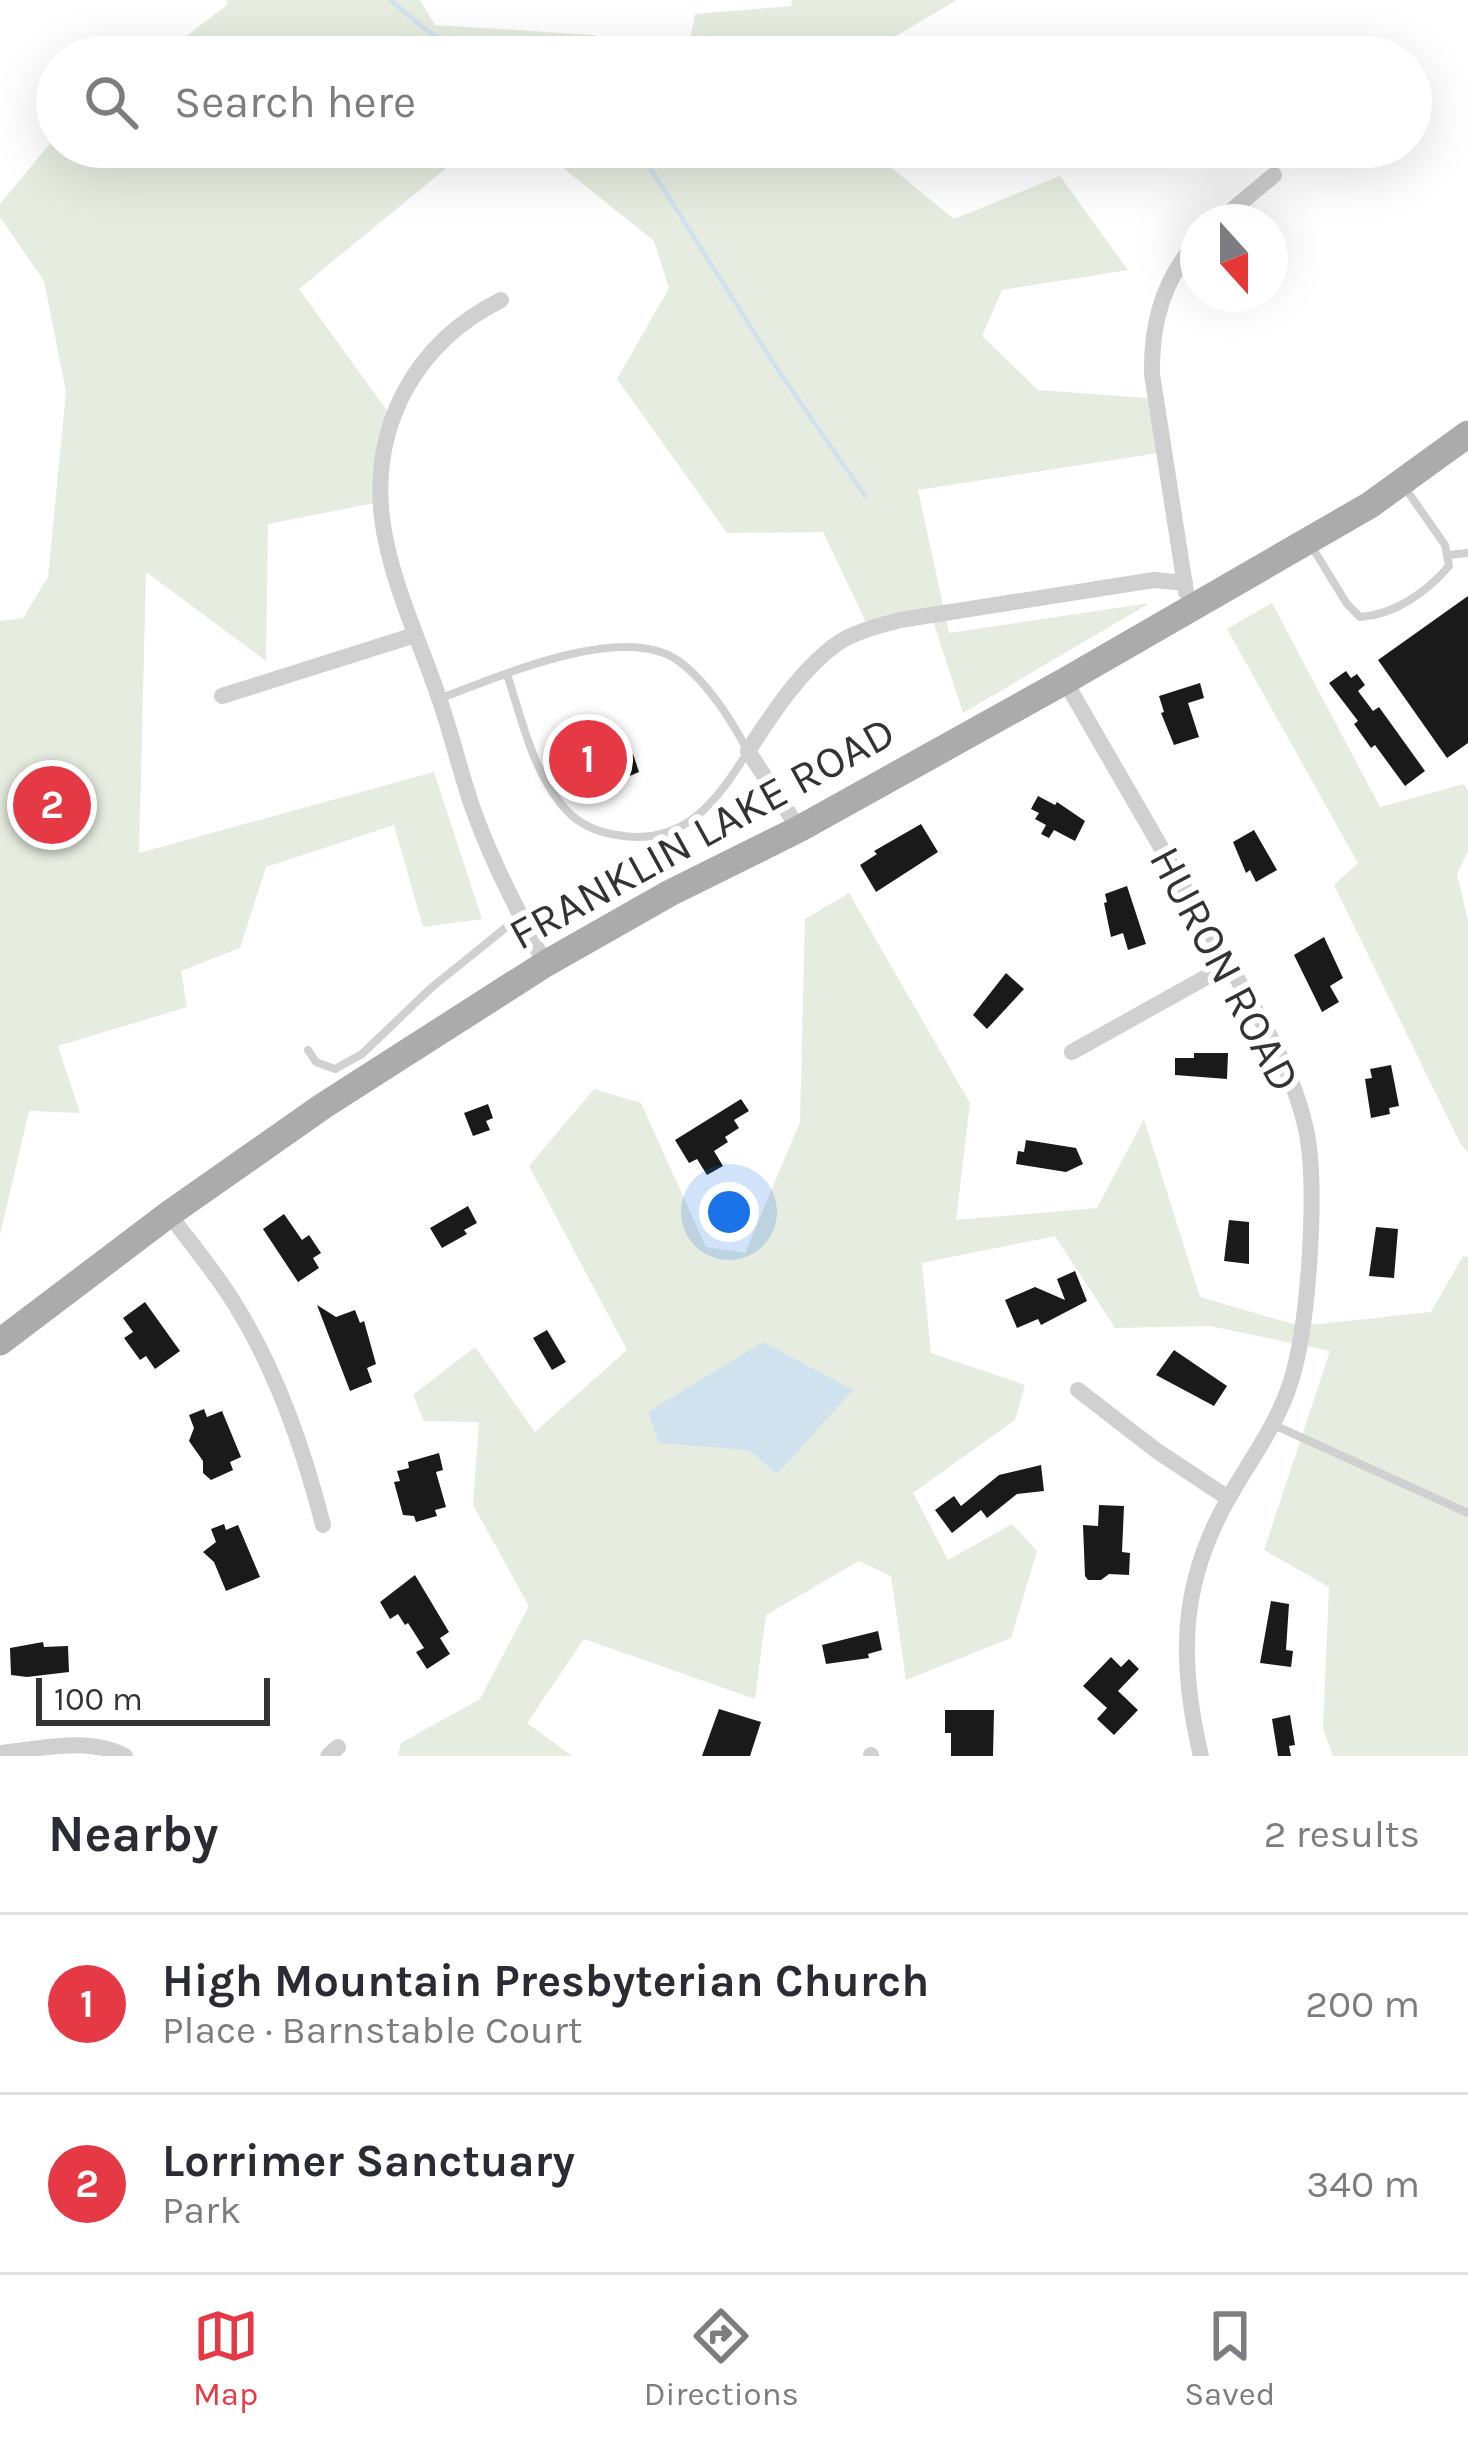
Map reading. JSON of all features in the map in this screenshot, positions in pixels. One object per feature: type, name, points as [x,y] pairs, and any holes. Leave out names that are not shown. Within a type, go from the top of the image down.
[{"type":"main road","name":"FRANKLIN LAKE ROAD","points":[[0,1342],[169,1214],[323,1106],[545,964],[1065,681],[1186,595],[1308,541],[1402,483],[1468,434]]},
{"type":"street","points":[[1239,204],[1274,175]]},
{"type":"street","points":[[1180,265],[1163,295],[1151,347],[1186,595]]},
{"type":"street","points":[[500,300],[458,324],[425,358],[396,408],[382,467],[382,520],[472,808],[545,964]]},
{"type":"street","points":[[799,829],[748,751],[777,707],[820,659],[860,632],[900,620],[1154,580],[1186,595]]},
{"type":"street","points":[[222,696],[415,635]]},
{"type":"street","name":"HURON ROAD","points":[[1065,681],[1289,1077],[1312,1167],[1292,1378],[1273,1424],[1228,1498],[1201,1557],[1186,1634],[1189,1704],[1201,1756]]},
{"type":"street","points":[[1072,1052],[1228,965]]},
{"type":"street","points":[[169,1214],[235,1303],[264,1356],[309,1472],[323,1525]]},
{"type":"street","points":[[1078,1390],[1156,1451],[1228,1498]]},
{"type":"street","points":[[0,1753],[88,1745],[125,1756]]},
{"type":"lane","points":[[1308,541],[1360,617],[1396,608],[1439,578],[1448,566],[1448,555],[1402,483]]},
{"type":"lane","points":[[1448,555],[1468,553]]},
{"type":"lane","points":[[439,699],[507,674],[601,648],[650,647],[679,661],[709,692],[748,751],[715,801],[682,828],[636,839],[604,833],[584,825],[560,804],[537,764],[507,674]]},
{"type":"lane","points":[[308,1050],[316,1062],[334,1069],[362,1054],[431,988],[520,916]]},
{"type":"lane","points":[[1273,1424],[1468,1513]]},
{"type":"shaded area","points":[[227,0],[420,0],[435,25],[596,36],[186,36],[227,5]]},
{"type":"shaded area","points":[[792,0],[957,0],[896,36],[691,36],[695,14],[791,6]]},
{"type":"shaded area","points":[[36,160],[36,168],[446,168],[299,289],[393,419],[375,503],[268,524],[266,661],[146,572],[139,853],[434,772],[482,919],[423,927],[394,825],[266,867],[240,948],[181,971],[187,1007],[58,1046],[80,1113],[29,1111],[0,1235],[0,621],[23,618],[48,577],[66,392],[44,281],[0,217],[0,204]]},
{"type":"shaded area","points":[[563,168],[892,168],[954,219],[1060,176],[1128,270],[1002,290],[982,336],[1038,390],[1161,399],[1165,452],[918,490],[949,633],[1150,603],[963,713],[929,608],[866,622],[823,532],[727,533],[617,379],[669,288],[654,241]]},
{"type":"shaded area","points":[[1272,603],[1380,807],[1464,784],[1468,791],[1468,851],[1457,874],[1468,921],[1468,1152],[1334,885],[1358,863],[1227,629]]},
{"type":"shaded area","points":[[849,893],[970,1103],[956,1220],[1097,1208],[1144,1119],[1200,1297],[1300,1326],[1431,1312],[1463,1256],[1468,1257],[1468,1756],[1333,1756],[1323,1728],[1329,1587],[1264,1550],[1330,1351],[1210,1326],[1115,1328],[1055,1236],[922,1263],[931,1353],[1025,1385],[1015,1420],[913,1493],[948,1560],[1012,1524],[1037,1551],[1011,1638],[906,1680],[891,1576],[859,1561],[766,1615],[755,1699],[584,1639],[527,1723],[572,1756],[398,1756],[401,1743],[480,1699],[529,1606],[473,1505],[479,1422],[424,1421],[413,1395],[475,1347],[535,1432],[627,1350],[529,1166],[594,1089],[641,1103],[706,1247],[745,1253],[800,1122],[805,919]]},
{"type":"water","points":[[763,1342],[853,1390],[777,1474],[749,1450],[659,1443],[648,1412]]},
{"type":"building","points":[[1468,596],[1468,743],[1447,758],[1378,660]]},
{"type":"building","points":[[1346,671],[1351,678],[1357,674],[1365,685],[1358,691],[1373,711],[1379,707],[1425,771],[1405,786],[1375,745],[1371,748],[1354,724],[1358,721],[1329,683]]},
{"type":"building","points":[[1200,683],[1204,698],[1188,703],[1199,737],[1174,745],[1159,696]]},
{"type":"building","points":[[592,727],[605,764],[633,754],[639,772],[585,795],[564,737]]},
{"type":"building","points":[[1038,796],[1057,802],[1085,821],[1075,841],[1054,830],[1049,838],[1041,834],[1046,825],[1035,819],[1039,813],[1031,809]]},
{"type":"building","points":[[921,824],[938,852],[876,892],[860,865],[877,854],[874,851]]},
{"type":"building","points":[[1254,830],[1277,870],[1256,882],[1250,870],[1246,873],[1233,842]]},
{"type":"building","points":[[1127,886],[1146,944],[1128,950],[1123,933],[1111,937],[1104,903],[1105,894]]},
{"type":"building","points":[[1324,937],[1343,978],[1330,986],[1339,1002],[1322,1012],[1294,955]]},
{"type":"building","points":[[1006,973],[1024,989],[987,1029],[973,1015]]},
{"type":"building","points":[[1194,1053],[1228,1053],[1227,1079],[1175,1075],[1175,1058],[1194,1058]]},
{"type":"building","points":[[1391,1065],[1399,1106],[1389,1108],[1390,1114],[1371,1118],[1365,1079],[1372,1078],[1370,1069]]},
{"type":"building","points":[[741,1099],[749,1111],[734,1120],[739,1128],[714,1151],[723,1166],[707,1175],[697,1159],[689,1163],[675,1140]]},
{"type":"building","points":[[488,1104],[493,1118],[486,1121],[490,1130],[473,1136],[464,1113]]},
{"type":"building","points":[[1026,1140],[1076,1148],[1083,1164],[1066,1172],[1016,1164]]},
{"type":"building","points":[[468,1206],[477,1223],[442,1248],[430,1228]]},
{"type":"building","points":[[284,1214],[302,1240],[309,1235],[321,1253],[313,1258],[319,1268],[298,1282],[263,1229]]},
{"type":"building","points":[[1229,1220],[1249,1222],[1249,1264],[1224,1261]]},
{"type":"building","points":[[1376,1227],[1398,1229],[1394,1278],[1369,1276]]},
{"type":"building","points":[[1075,1271],[1087,1301],[1041,1325],[1038,1319],[1017,1328],[1005,1300],[1035,1287],[1065,1300],[1057,1279]]},
{"type":"building","points":[[145,1302],[180,1351],[155,1369],[146,1356],[140,1360],[124,1338],[133,1332],[123,1318]]},
{"type":"building","points":[[317,1305],[336,1317],[355,1310],[360,1323],[364,1321],[376,1364],[367,1368],[372,1382],[350,1391]]},
{"type":"building","points":[[547,1330],[566,1362],[552,1370],[533,1338]]},
{"type":"building","points":[[1174,1350],[1227,1386],[1214,1406],[1156,1375]]},
{"type":"building","points":[[204,1409],[207,1417],[222,1411],[241,1457],[230,1462],[233,1470],[211,1480],[189,1441],[194,1428],[189,1415]]},
{"type":"building","points":[[439,1453],[443,1470],[436,1472],[446,1507],[435,1510],[437,1516],[416,1522],[414,1516],[403,1515],[394,1482],[400,1481],[397,1471],[409,1468],[408,1462]]},
{"type":"building","points":[[1041,1465],[1044,1491],[1017,1494],[987,1518],[981,1510],[952,1533],[935,1510],[954,1496],[961,1506],[999,1475]]},
{"type":"building","points":[[1099,1505],[1124,1506],[1122,1552],[1130,1553],[1129,1575],[1109,1574],[1101,1580],[1085,1576],[1083,1525],[1098,1526]]},
{"type":"building","points":[[224,1524],[226,1530],[238,1525],[260,1577],[226,1591],[214,1562],[203,1552],[216,1542],[211,1529]]},
{"type":"building","points":[[415,1575],[449,1632],[440,1638],[450,1654],[427,1669],[416,1652],[424,1648],[408,1623],[398,1614],[390,1619],[380,1602]]},
{"type":"building","points":[[1271,1601],[1289,1604],[1286,1650],[1293,1651],[1291,1667],[1260,1663]]},
{"type":"building","points":[[878,1631],[882,1650],[868,1654],[869,1658],[826,1664],[822,1645]]},
{"type":"building","points":[[43,1642],[44,1647],[68,1646],[69,1672],[11,1675],[10,1648]]},
{"type":"building","points":[[1111,1657],[1121,1667],[1129,1659],[1139,1669],[1118,1691],[1138,1710],[1114,1735],[1097,1719],[1107,1708],[1083,1686]]},
{"type":"building","points":[[719,1709],[761,1722],[750,1756],[702,1756]]},
{"type":"building","points":[[945,1710],[994,1710],[993,1756],[951,1756]]},
{"type":"building","points":[[1290,1715],[1295,1745],[1289,1746],[1291,1756],[1278,1756],[1272,1719]]},
{"type":"waterway","points":[[390,0],[436,36]]},
{"type":"waterway","points":[[650,168],[778,370],[865,496]]},
{"type":"place","name":"High Mountain Presbyterian Church","points":[[588,759]]},
{"type":"place","name":"Lorrimer Sanctuary","points":[[52,805]]}]
